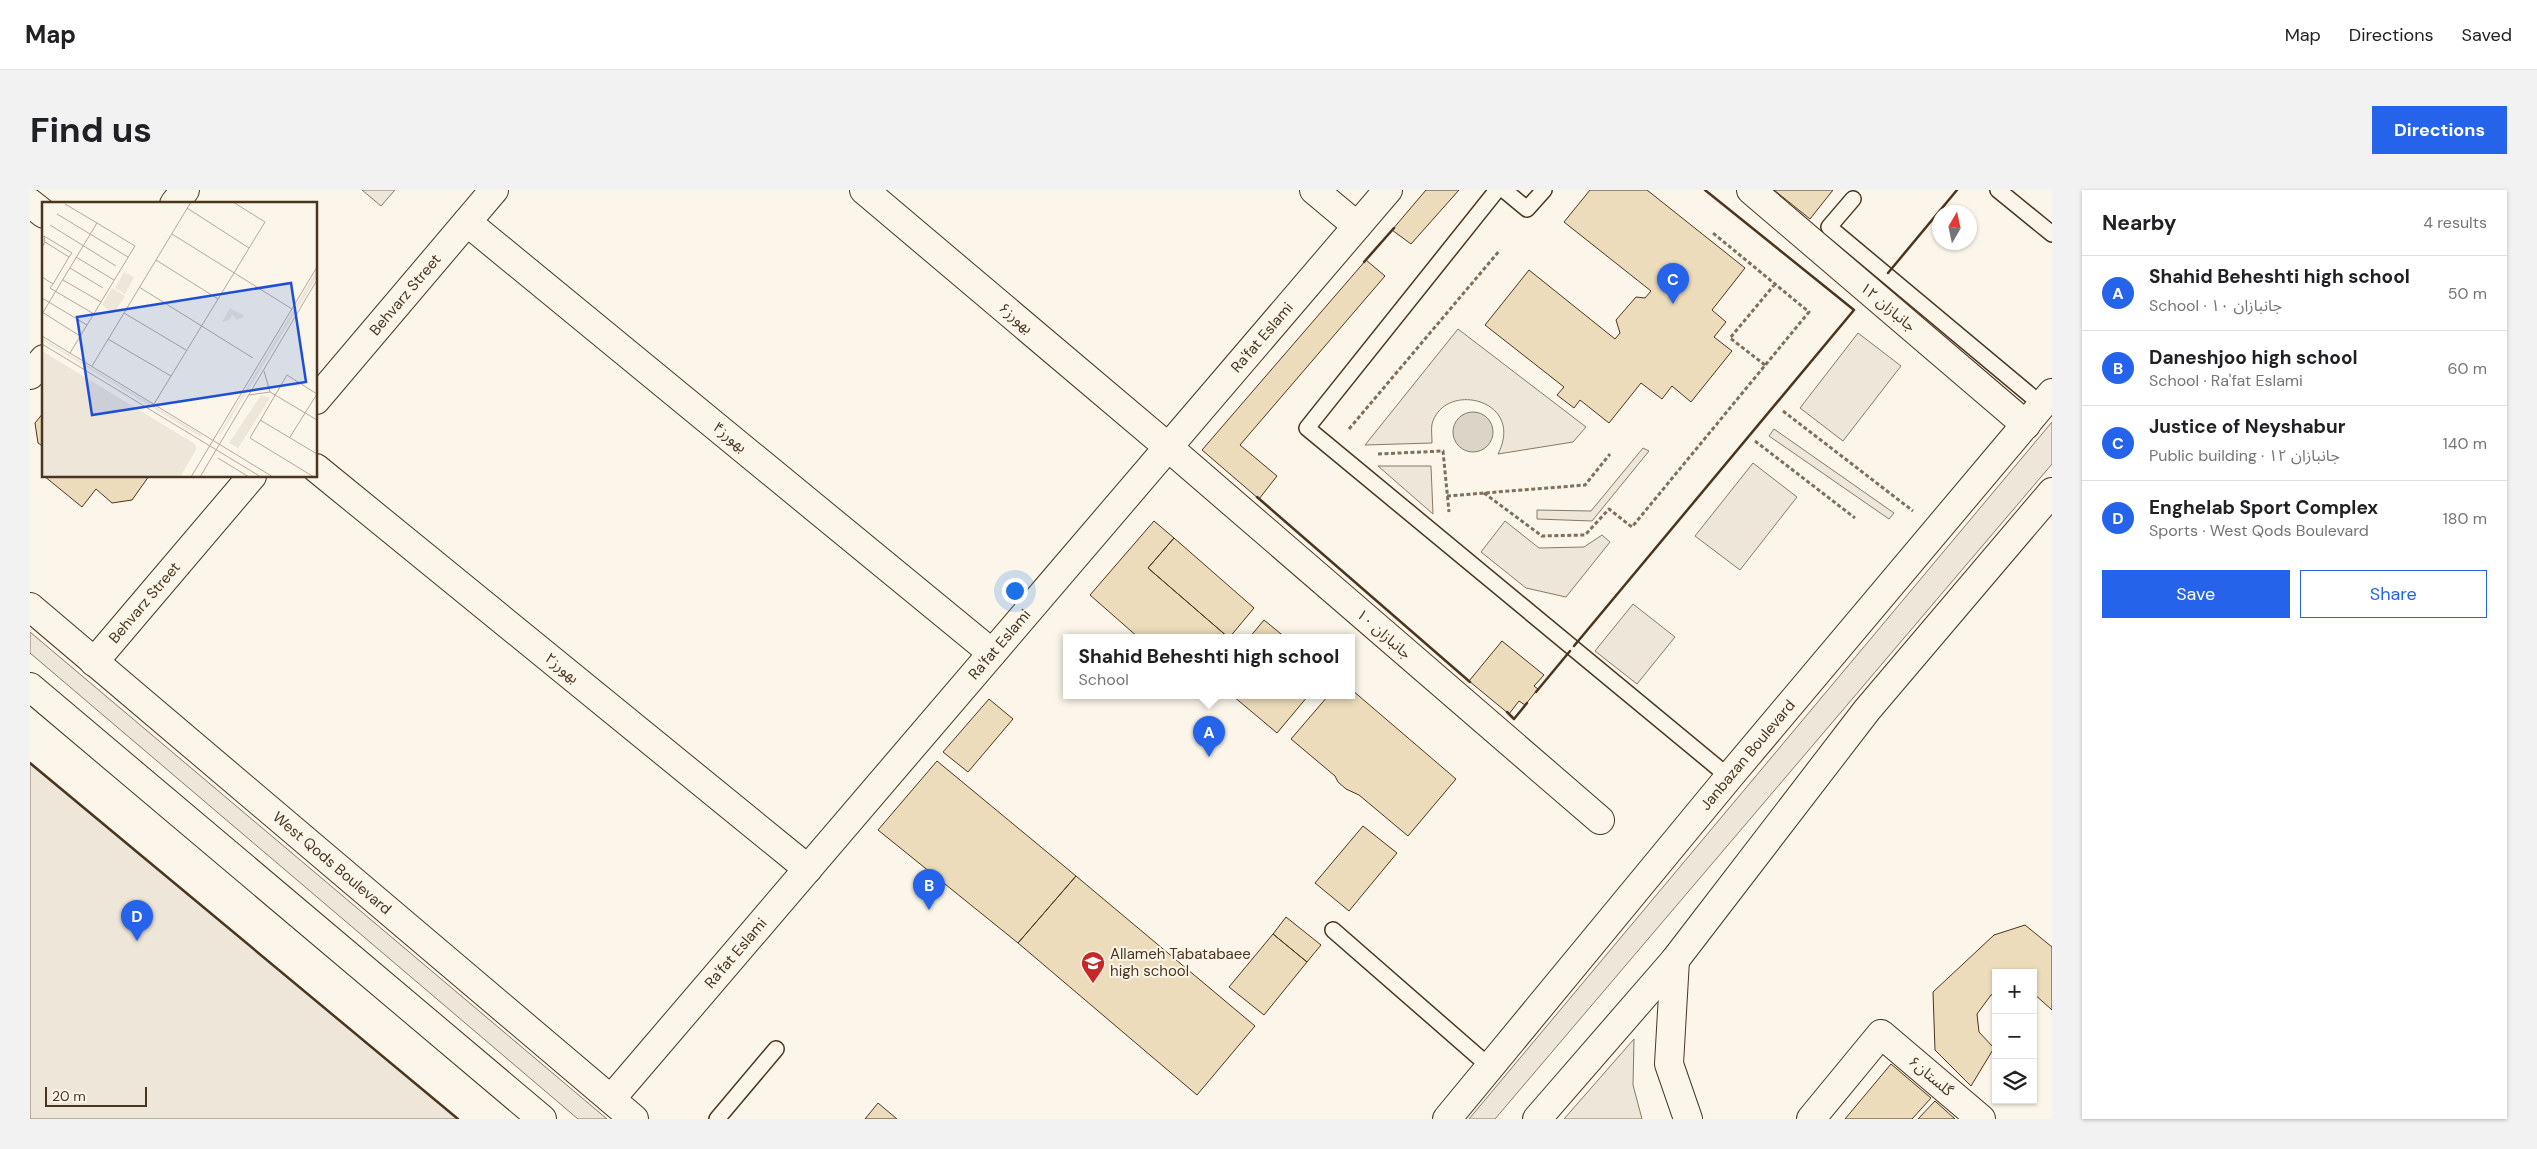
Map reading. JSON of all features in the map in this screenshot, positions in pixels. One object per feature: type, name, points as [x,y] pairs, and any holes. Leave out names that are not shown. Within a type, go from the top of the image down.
[{"type":"street","points":[[176,202],[185,190]]},
{"type":"street","name":"Behvarz Street","points":[[318,398],[494,190]]},
{"type":"street","name":"بهورز۶","points":[[864,190],[1168,447]]},
{"type":"street","points":[[1314,190],[1356,226]]},
{"type":"street","name":"Ra'fat Eslami","points":[[611,1099],[1388,190]]},
{"type":"street","name":"جانبازان ۱۲","points":[[1751,190],[2040,408]]},
{"type":"street","points":[[30,203],[42,212]]},
{"type":"street","name":"بهورز۴","points":[[467,222],[992,653]]},
{"type":"street","name":"Janbazan Boulevard","points":[[1447,1119],[1729,777],[2040,408]]},
{"type":"street","name":"جانبازان ۱۰","points":[[1168,447],[1600,820]]},
{"type":"street","name":"بهورز۲","points":[[318,470],[808,869]]},
{"type":"street","name":"Behvarz Street","points":[[94,662],[250,478]]},
{"type":"street","points":[[1537,1119],[1674,960],[1867,710],[2052,492]]},
{"type":"street","name":"West Qods Boulevard","points":[[30,607],[634,1119]]},
{"type":"street","points":[[30,687],[542,1119]]},
{"type":"street","points":[[1674,960],[1669,1064],[1688,1119]]},
{"type":"street","name":"گلستان۶","points":[[1811,1119],[1881,1034],[1981,1119]]},
{"type":"lane","points":[[1497,190],[1307,428],[1729,777]]},
{"type":"lane","points":[[1504,190],[1528,210],[1544,190]]},
{"type":"lane","points":[[1998,190],[2052,234]]},
{"type":"lane","points":[[1853,199],[1829,227],[2040,408]]},
{"type":"lane","points":[[1334,930],[1490,1067]]},
{"type":"lane","points":[[717,1119],[776,1049]]},
{"type":"path","points":[[1484,493],[1542,536],[1585,535],[1609,509],[1632,527],[1809,312],[1712,233]]},
{"type":"path","points":[[1336,452],[1500,250]]},
{"type":"path","points":[[1765,365],[1730,338],[1775,284]]},
{"type":"path","points":[[1783,411],[1937,529]]},
{"type":"path","points":[[1755,440],[1855,518]]},
{"type":"path","points":[[1336,452],[1443,451],[1452,549]]},
{"type":"path","points":[[1447,496],[1585,485],[1610,454]]},
{"type":"shaded area","points":[[362,190],[395,190],[381,206]]},
{"type":"shaded area","points":[[1458,329],[1586,427],[1573,442],[1498,454],[1504,435],[1501,420],[1493,409],[1480,402],[1466,400],[1451,402],[1439,410],[1432,424],[1432,443],[1365,445]]},
{"type":"shaded area","points":[[1858,333],[1901,366],[1843,441],[1800,408]]},
{"type":"shaded area","points":[[1473,412],[1487,418],[1493,432],[1487,446],[1473,452],[1459,446],[1453,432],[1459,418]]},
{"type":"shaded area","points":[[2052,422],[2052,464],[1495,1119],[1469,1119]]},
{"type":"shaded area","points":[[1774,429],[1894,513],[1889,519],[1769,436]]},
{"type":"shaded area","points":[[1643,448],[1649,451],[1592,521],[1537,519],[1537,510],[1591,511]]},
{"type":"shaded area","points":[[1753,463],[1797,497],[1740,570],[1695,536]]},
{"type":"shaded area","points":[[1378,466],[1431,466],[1433,514]]},
{"type":"shaded area","points":[[1505,521],[1539,548],[1584,547],[1602,535],[1610,542],[1566,597],[1526,588],[1481,552]]},
{"type":"shaded area","points":[[1633,604],[1675,637],[1637,684],[1595,651]]},
{"type":"shaded area","points":[[30,632],[607,1119],[578,1119],[30,653]]},
{"type":"shaded area","points":[[30,763],[458,1119],[30,1119]]},
{"type":"shaded area","points":[[1634,1039],[1633,1085],[1642,1119],[1564,1119]]},
{"type":"building","points":[[1426,190],[1459,190],[1411,244],[1392,230]]},
{"type":"building","points":[[1590,190],[1647,190],[1745,268],[1712,310],[1726,322],[1714,337],[1732,351],[1691,402],[1672,386],[1662,399],[1641,383],[1609,423],[1580,400],[1574,408],[1557,395],[1564,387],[1485,325],[1529,270],[1615,339],[1620,333],[1616,320],[1636,297],[1645,298],[1651,291],[1564,222]]},
{"type":"building","points":[[1774,190],[1833,190],[1810,219]]},
{"type":"building","points":[[1366,260],[1385,276],[1240,445],[1277,476],[1259,499],[1202,450]]},
{"type":"building","points":[[42,414],[42,446],[38,443],[35,423]]},
{"type":"building","points":[[46,478],[148,478],[132,500],[112,503],[96,489],[82,507]]},
{"type":"building","points":[[1154,521],[1174,538],[1148,568],[1224,634],[1134,634],[1090,595]]},
{"type":"building","points":[[1174,538],[1254,608],[1232,634],[1224,634],[1148,568]]},
{"type":"building","points":[[1264,620],[1281,634],[1252,634]]},
{"type":"building","points":[[1502,641],[1544,675],[1534,686],[1538,689],[1525,705],[1519,701],[1509,714],[1469,681]]},
{"type":"building","points":[[1355,693],[1456,779],[1408,836],[1359,795],[1346,789],[1338,782],[1335,776],[1291,739],[1325,699],[1355,699]]},
{"type":"building","points":[[989,699],[1013,719],[968,772],[943,752]]},
{"type":"building","points":[[1237,699],[1305,699],[1277,733]]},
{"type":"building","points":[[937,761],[1076,876],[1018,943],[878,830]]},
{"type":"building","points":[[1363,826],[1397,853],[1349,911],[1315,883]]},
{"type":"building","points":[[1076,876],[1255,1026],[1197,1095],[1018,943]]},
{"type":"building","points":[[1286,917],[1321,945],[1307,962],[1273,934]]},
{"type":"building","points":[[2025,925],[2052,947],[2052,1010],[2037,997],[2037,969],[1992,969],[1992,995],[1977,1014],[1979,1032],[1992,1046],[1992,1051],[1971,1086],[1935,1050],[1933,992],[1994,935]]},
{"type":"building","points":[[1273,934],[1307,962],[1264,1015],[1229,987]]},
{"type":"building","points":[[1891,1064],[1931,1098],[1912,1119],[1845,1119]]},
{"type":"building","points":[[1935,1101],[1955,1119],[1918,1119]]},
{"type":"building","points":[[878,1103],[897,1119],[865,1119]]},
{"type":"wall","points":[[1574,646],[1854,310],[1705,190]]},
{"type":"wall","points":[[1888,273],[1957,190]]},
{"type":"wall","points":[[1364,262],[1394,228]]},
{"type":"wall","points":[[1257,497],[1470,682]]},
{"type":"wall","points":[[1536,692],[1570,651]]},
{"type":"wall","points":[[1507,712],[1514,719],[1527,703]]},
{"type":"wall","points":[[30,763],[458,1119]]},
{"type":"place","name":"Justice of Neyshabur","points":[[1673,304]]},
{"type":"place","name":"Shahid Beheshti high school","points":[[1209,757]]},
{"type":"place","name":"Daneshjoo high school","points":[[929,910]]},
{"type":"place","name":"Enghelab Sport Complex","points":[[137,941]]},
{"type":"place","name":"Allameh Tabatabaee high school","points":[[1093,984]]}]
